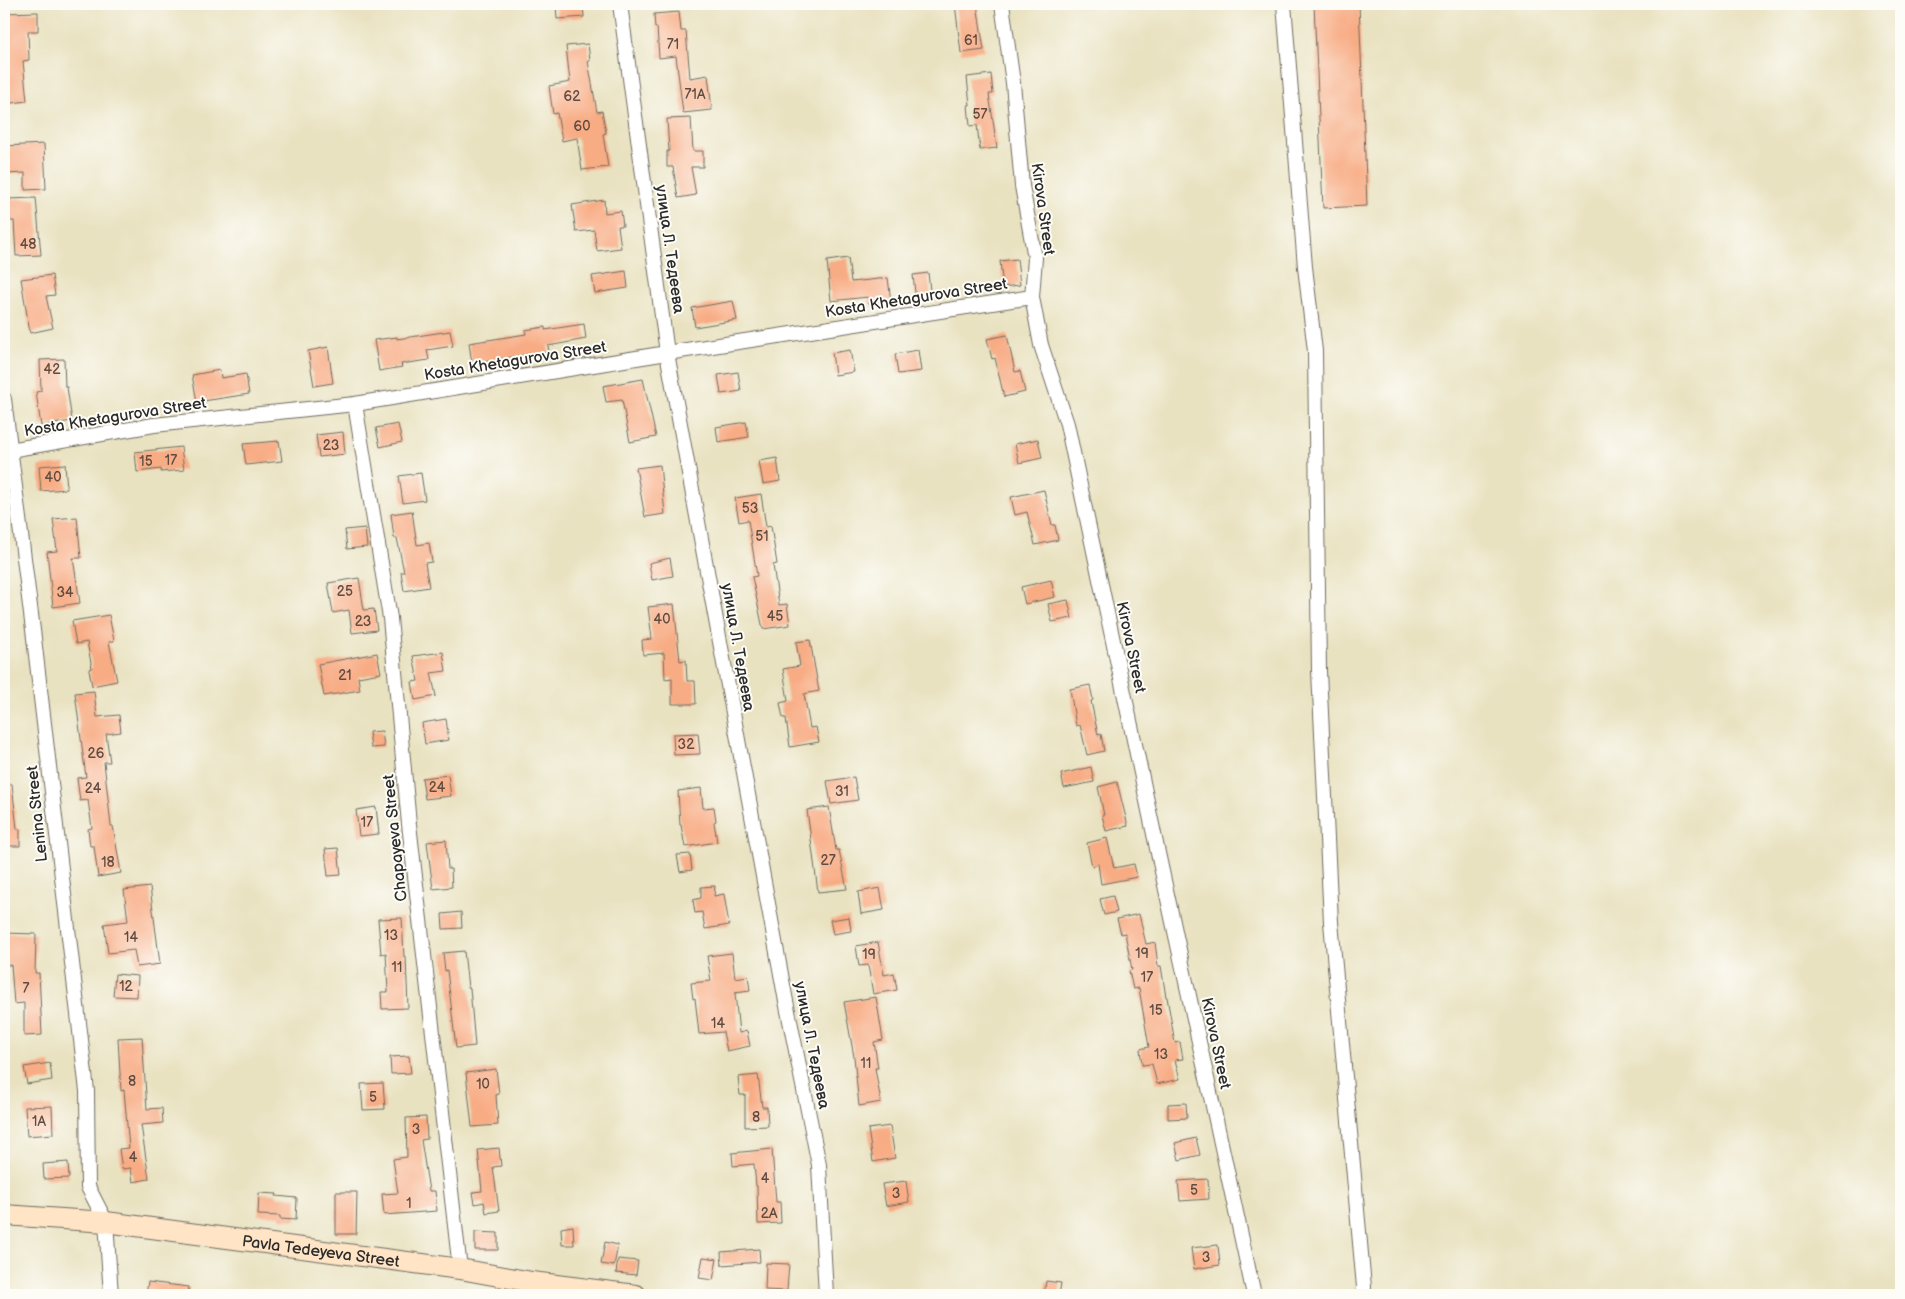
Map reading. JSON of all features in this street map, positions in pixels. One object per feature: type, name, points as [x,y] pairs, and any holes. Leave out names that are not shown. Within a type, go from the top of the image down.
[{"type":"main road","name":"Pavla Tedeyeva Street","points":[[4,1215],[106,1222],[460,1269],[533,1289],[636,1295]]},
{"type":"street","name":"улица Л. Тедеева","points":[[620,4],[667,353],[785,996],[819,1165],[826,1295]]},
{"type":"street","name":"Kirova Street","points":[[1002,4],[1013,83],[1022,186],[1035,258],[1032,297],[1041,344],[1067,424],[1254,1295]]},
{"type":"street","points":[[1284,4],[1304,267],[1315,351],[1319,671],[1331,922],[1344,1050],[1364,1287],[1363,1295]]},
{"type":"street","name":"Kosta Khetagurova Street","points":[[7,450],[154,425],[355,404],[667,353],[1032,297]]},
{"type":"street","name":"Lenina Street","points":[[4,399],[7,450],[87,1091],[88,1187],[106,1222]]},
{"type":"street","name":"Chapayeva Street","points":[[355,404],[390,618],[409,824],[460,1269]]},
{"type":"street","points":[[106,1222],[112,1295]]},
{"type":"building","points":[[556,4],[583,4],[584,17],[557,19]]},
{"type":"building","points":[[955,4],[977,4],[984,50],[961,53]]},
{"type":"building","points":[[1314,4],[1359,4],[1367,206],[1323,208]]},
{"type":"building","points":[[38,12],[38,31],[28,31],[29,60],[23,61],[27,101],[4,104],[4,13]]},
{"type":"building","points":[[679,12],[681,31],[686,31],[690,78],[708,75],[712,110],[683,113],[676,56],[659,58],[657,27],[655,28],[654,14]]},
{"type":"building","points":[[588,44],[590,61],[588,61],[597,112],[602,111],[606,133],[603,134],[608,167],[582,170],[577,138],[562,141],[557,113],[553,114],[549,86],[570,82],[566,46]]},
{"type":"building","points":[[991,74],[993,94],[989,94],[997,148],[980,150],[977,125],[970,126],[967,77]]},
{"type":"building","points":[[691,118],[693,151],[703,151],[703,167],[691,167],[696,195],[678,198],[673,167],[667,167],[667,151],[669,151],[667,119]]},
{"type":"building","points":[[44,144],[46,189],[25,190],[25,173],[4,174],[4,146]]},
{"type":"building","points":[[36,198],[41,255],[16,256],[14,221],[9,221],[7,199]]},
{"type":"building","points":[[604,200],[605,213],[621,211],[623,226],[618,226],[621,248],[597,251],[594,230],[576,232],[572,205]]},
{"type":"building","points":[[848,258],[851,282],[888,278],[891,302],[869,304],[868,297],[831,301],[827,261]]},
{"type":"building","points":[[1017,259],[1020,285],[1003,287],[1000,261]]},
{"type":"building","points":[[626,271],[628,288],[595,293],[592,276]]},
{"type":"building","points":[[928,273],[931,299],[916,301],[913,275]]},
{"type":"building","points":[[52,275],[55,295],[46,296],[53,328],[30,333],[21,279]]},
{"type":"building","points":[[733,301],[737,320],[695,327],[692,308]]},
{"type":"building","points":[[584,324],[586,339],[548,346],[549,352],[472,364],[469,343],[526,334],[525,330],[545,327],[545,330]]},
{"type":"building","points":[[450,331],[453,346],[427,350],[429,360],[401,364],[402,367],[379,371],[374,340],[397,337],[397,339]]},
{"type":"building","points":[[1007,335],[1015,372],[1020,371],[1025,392],[1004,397],[995,358],[992,359],[987,339]]},
{"type":"building","points":[[328,347],[333,383],[314,386],[308,351]]},
{"type":"building","points":[[850,350],[854,372],[835,375],[832,353]]},
{"type":"building","points":[[918,350],[921,371],[898,374],[895,354]]},
{"type":"building","points":[[64,359],[65,387],[67,387],[72,421],[41,426],[36,392],[41,391],[40,360]]},
{"type":"building","points":[[220,370],[221,378],[246,374],[249,394],[197,402],[192,375]]},
{"type":"building","points":[[738,372],[741,391],[721,394],[718,375]]},
{"type":"building","points":[[643,379],[656,437],[630,442],[622,400],[606,402],[603,386]]},
{"type":"building","points":[[746,422],[749,437],[718,442],[716,427]]},
{"type":"building","points":[[398,424],[402,442],[380,447],[376,428]]},
{"type":"building","points":[[343,432],[345,454],[319,457],[316,435]]},
{"type":"building","points":[[1038,439],[1042,458],[1019,463],[1015,444]]},
{"type":"building","points":[[279,441],[282,461],[246,465],[243,444]]},
{"type":"building","points":[[181,447],[184,470],[161,472],[161,469],[137,472],[135,452]]},
{"type":"building","points":[[777,458],[780,481],[763,484],[759,461]]},
{"type":"building","points":[[65,464],[67,489],[41,491],[39,466]]},
{"type":"building","points":[[660,465],[665,514],[645,517],[636,468]]},
{"type":"building","points":[[421,473],[425,500],[403,503],[399,476]]},
{"type":"building","points":[[1044,490],[1052,525],[1055,525],[1058,540],[1035,545],[1027,512],[1015,515],[1011,497]]},
{"type":"building","points":[[761,494],[766,527],[771,526],[777,564],[773,565],[779,605],[787,604],[790,625],[763,629],[752,577],[757,576],[748,520],[739,522],[735,498]]},
{"type":"building","points":[[412,511],[417,545],[429,543],[432,562],[425,563],[429,587],[404,591],[401,572],[404,572],[397,538],[394,538],[391,514]]},
{"type":"building","points":[[77,517],[81,558],[73,558],[80,603],[53,607],[47,552],[57,551],[53,519]]},
{"type":"building","points":[[365,528],[367,547],[347,549],[345,530]]},
{"type":"building","points":[[670,558],[673,576],[652,580],[649,563]]},
{"type":"building","points":[[359,578],[364,610],[374,609],[377,630],[352,633],[349,610],[333,613],[328,583]]},
{"type":"building","points":[[1051,580],[1055,597],[1025,604],[1021,587]]},
{"type":"building","points":[[1068,600],[1072,618],[1052,622],[1048,604]]},
{"type":"building","points":[[674,604],[680,661],[686,660],[687,681],[695,681],[696,704],[672,704],[672,678],[665,679],[664,653],[643,655],[642,640],[652,639],[648,607]]},
{"type":"building","points":[[109,615],[114,641],[109,642],[117,681],[92,686],[89,669],[92,668],[87,642],[76,644],[72,621]]},
{"type":"building","points":[[810,640],[819,691],[804,694],[810,728],[816,727],[819,742],[790,747],[786,718],[783,718],[780,703],[788,701],[783,669],[800,666],[796,642]]},
{"type":"building","points":[[443,652],[446,671],[431,673],[436,696],[415,700],[412,682],[418,681],[413,656]]},
{"type":"building","points":[[377,653],[381,673],[358,677],[360,690],[324,696],[318,664]]},
{"type":"building","points":[[1090,685],[1093,700],[1091,701],[1098,735],[1101,734],[1104,751],[1087,755],[1080,725],[1076,726],[1070,689]]},
{"type":"building","points":[[94,691],[97,717],[119,715],[121,732],[106,734],[110,762],[104,762],[111,826],[113,826],[121,873],[98,877],[94,846],[90,846],[88,829],[92,828],[88,800],[80,801],[77,778],[86,777],[75,693]]},
{"type":"building","points":[[446,719],[449,740],[425,744],[422,723]]},
{"type":"building","points":[[382,731],[384,747],[371,748],[369,732]]},
{"type":"building","points":[[698,733],[700,754],[674,755],[673,734]]},
{"type":"building","points":[[1091,767],[1094,782],[1064,788],[1061,774]]},
{"type":"building","points":[[448,775],[451,796],[425,799],[422,778]]},
{"type":"building","points":[[854,777],[858,800],[831,804],[827,781]]},
{"type":"building","points":[[1117,782],[1128,826],[1106,831],[1098,787]]},
{"type":"building","points":[[4,784],[12,784],[17,829],[20,829],[20,846],[4,846]]},
{"type":"building","points":[[701,788],[703,808],[714,807],[717,842],[685,847],[680,825],[678,791]]},
{"type":"building","points":[[376,807],[379,834],[359,836],[356,810]]},
{"type":"building","points":[[829,807],[836,850],[839,850],[847,889],[818,892],[807,810]]},
{"type":"building","points":[[1107,838],[1114,868],[1134,864],[1137,877],[1101,884],[1098,864],[1092,866],[1087,843]]},
{"type":"building","points":[[446,840],[448,869],[451,869],[452,887],[433,889],[427,842]]},
{"type":"building","points":[[338,848],[341,875],[328,876],[325,849]]},
{"type":"building","points":[[690,854],[692,870],[680,872],[677,855]]},
{"type":"building","points":[[715,886],[714,896],[724,894],[729,925],[705,929],[702,912],[695,913],[693,900],[701,898],[701,887]]},
{"type":"building","points":[[150,887],[160,964],[137,967],[134,950],[108,953],[104,924],[128,921],[124,890]]},
{"type":"building","points":[[880,888],[884,910],[861,914],[858,892]]},
{"type":"building","points":[[1113,896],[1117,912],[1104,915],[1100,899]]},
{"type":"building","points":[[461,912],[462,928],[443,929],[442,914]]},
{"type":"building","points":[[1139,914],[1146,944],[1155,942],[1158,966],[1161,966],[1175,1043],[1180,1042],[1183,1059],[1175,1060],[1180,1079],[1157,1084],[1152,1064],[1142,1065],[1140,1049],[1149,1047],[1139,988],[1133,989],[1129,971],[1132,970],[1125,933],[1121,934],[1117,919]]},
{"type":"building","points":[[849,917],[851,931],[833,934],[830,920]]},
{"type":"building","points":[[402,918],[408,1008],[382,1009],[381,992],[388,992],[386,953],[381,954],[378,919]]},
{"type":"building","points":[[4,933],[36,934],[35,973],[39,973],[42,1035],[24,1036],[24,1003],[14,1004],[11,965],[4,965]]},
{"type":"building","points":[[878,942],[884,975],[894,973],[897,990],[873,994],[868,965],[859,966],[856,946]]},
{"type":"building","points":[[464,951],[468,988],[470,988],[475,1046],[456,1048],[447,970],[445,971],[443,953]]},
{"type":"building","points":[[732,953],[735,978],[748,976],[750,991],[735,993],[739,1033],[747,1031],[750,1046],[727,1051],[723,1032],[699,1034],[695,998],[693,999],[691,983],[711,981],[707,956]]},
{"type":"building","points":[[115,974],[138,976],[137,997],[113,996]]},
{"type":"building","points":[[876,997],[883,1040],[874,1042],[878,1068],[875,1068],[881,1102],[859,1106],[854,1057],[844,1002]]},
{"type":"building","points":[[142,1037],[147,1109],[162,1108],[163,1123],[141,1125],[149,1179],[133,1182],[131,1168],[122,1169],[119,1149],[129,1148],[124,1090],[121,1091],[118,1038]]},
{"type":"building","points":[[409,1056],[411,1073],[391,1074],[390,1057]]},
{"type":"building","points":[[50,1063],[52,1080],[27,1084],[24,1067]]},
{"type":"building","points":[[496,1069],[499,1094],[496,1095],[498,1125],[472,1127],[466,1073]]},
{"type":"building","points":[[758,1075],[762,1107],[767,1107],[768,1126],[745,1127],[745,1095],[740,1095],[738,1077]]},
{"type":"building","points":[[383,1083],[385,1109],[363,1110],[361,1084]]},
{"type":"building","points":[[1186,1103],[1187,1118],[1168,1119],[1168,1104]]},
{"type":"building","points":[[52,1106],[53,1134],[27,1136],[25,1107]]},
{"type":"building","points":[[426,1117],[427,1139],[421,1140],[429,1191],[435,1191],[437,1211],[384,1215],[382,1194],[398,1193],[393,1159],[407,1157],[406,1118]]},
{"type":"building","points":[[890,1126],[895,1158],[873,1162],[868,1129]]},
{"type":"building","points":[[1196,1138],[1200,1155],[1179,1160],[1175,1143]]},
{"type":"building","points":[[499,1148],[501,1166],[493,1167],[499,1211],[486,1213],[484,1202],[475,1204],[473,1192],[482,1191],[478,1150]]},
{"type":"building","points":[[772,1149],[776,1202],[780,1202],[781,1223],[758,1224],[757,1186],[754,1164],[733,1166],[732,1153]]},
{"type":"building","points":[[68,1162],[69,1178],[44,1179],[43,1164]]},
{"type":"building","points":[[1208,1179],[1209,1199],[1180,1201],[1178,1181]]},
{"type":"building","points":[[906,1181],[909,1202],[886,1206],[882,1184]]},
{"type":"building","points":[[336,1192],[357,1192],[356,1234],[336,1234]]},
{"type":"building","points":[[259,1193],[297,1198],[296,1220],[280,1219],[280,1216],[258,1215]]},
{"type":"building","points":[[573,1226],[574,1245],[562,1245],[561,1228]]},
{"type":"building","points":[[475,1232],[498,1233],[498,1250],[475,1250]]},
{"type":"building","points":[[605,1242],[618,1245],[614,1266],[601,1264]]},
{"type":"building","points":[[1218,1245],[1220,1265],[1194,1269],[1191,1248]]},
{"type":"building","points":[[759,1249],[760,1262],[722,1265],[721,1252]]},
{"type":"building","points":[[703,1257],[717,1259],[713,1280],[699,1278]]},
{"type":"building","points":[[618,1259],[638,1261],[636,1275],[616,1273]]},
{"type":"building","points":[[766,1263],[789,1264],[787,1291],[765,1290]]},
{"type":"building","points":[[1046,1281],[1061,1283],[1059,1295],[1044,1295]]},
{"type":"building","points":[[148,1282],[189,1287],[188,1295],[146,1295]]}]
